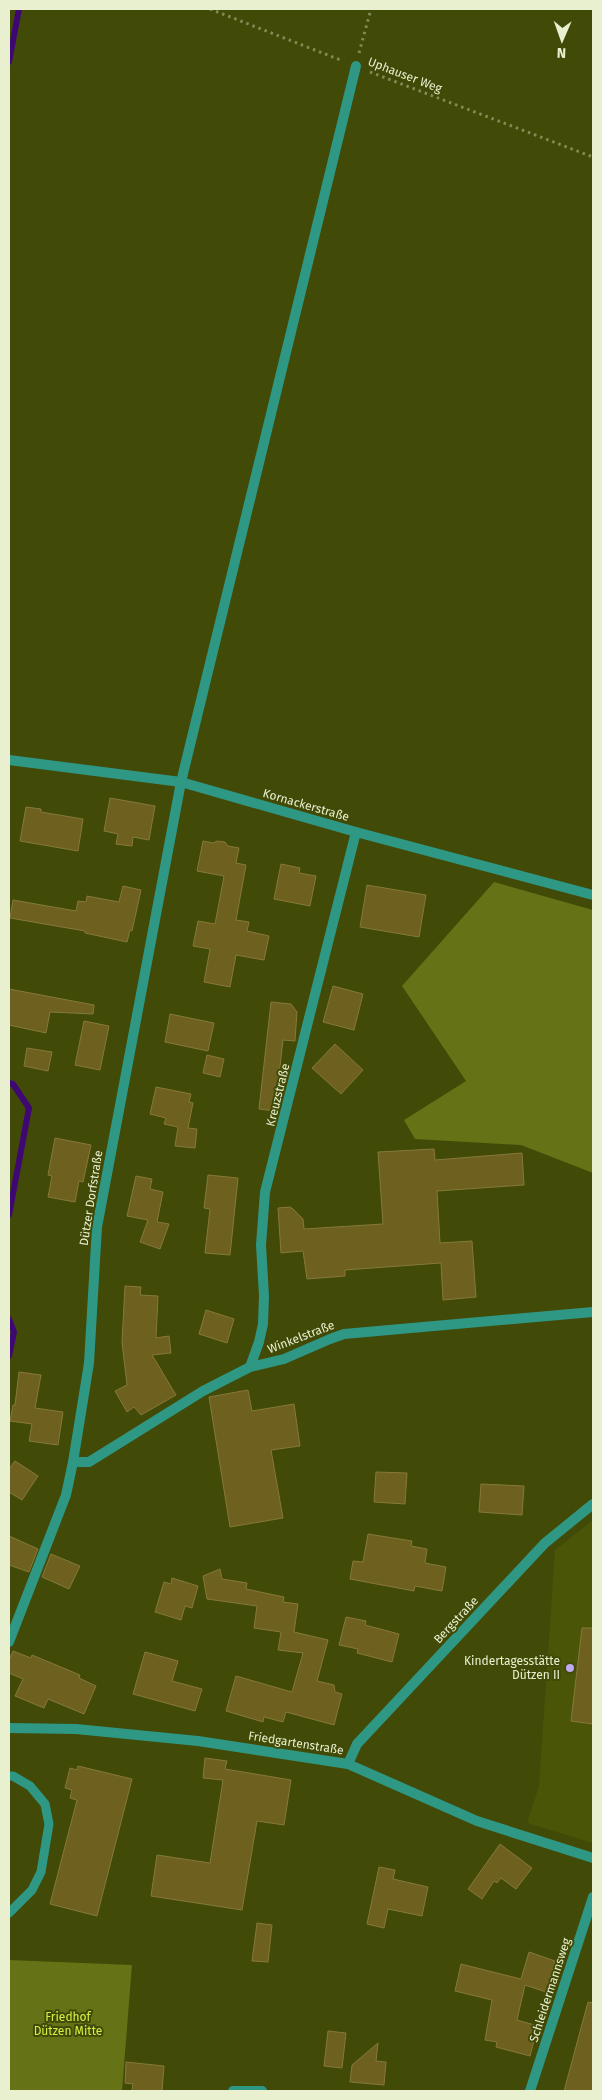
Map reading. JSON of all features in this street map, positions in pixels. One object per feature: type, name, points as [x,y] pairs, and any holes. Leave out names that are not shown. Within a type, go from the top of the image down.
[{"type":"street","name":"Dützer Dorfstraße","points":[[9,1642],[66,1495],[90,1363],[97,1227],[181,782],[356,66]]},
{"type":"street","name":"Kornackerstraße","points":[[9,760],[181,782],[356,832],[593,895]]},
{"type":"street","name":"Kreuzstraße","points":[[250,1367],[260,1342],[263,1324],[264,1296],[261,1245],[265,1192],[356,832]]},
{"type":"street","name":"Winkelstraße","points":[[73,1462],[88,1462],[203,1390],[250,1367],[284,1359],[344,1334],[593,1312]]},
{"type":"street","name":"Bergstraße","points":[[348,1764],[356,1744],[545,1542],[593,1504]]},
{"type":"street","name":"Friedgartenstraße","points":[[9,1728],[76,1729],[188,1740],[348,1764],[477,1821],[593,1858]]},
{"type":"street","name":"Schleidermannsweg","points":[[530,2091],[593,1897]]},
{"type":"street","points":[[233,2091],[262,2091]]},
{"type":"lane","points":[[9,1776],[13,1776],[30,1786],[45,1804],[49,1824],[41,1872],[32,1890],[9,1913]]},
{"type":"path","name":"Uphauser Weg","points":[[210,9],[593,158]]},
{"type":"path","points":[[356,66],[371,9]]},
{"type":"shaded area","name":"Kindertagesstätte Dützen II","points":[[593,1520],[593,1843],[527,1823],[539,1786],[555,1550]]},
{"type":"green space","points":[[494,882],[593,910],[593,1173],[521,1145],[415,1139],[404,1120],[466,1081],[402,986]]},
{"type":"green space","name":"Friedhof Dützen Mitte","points":[[9,1960],[132,1965],[122,2091],[9,2091]]},
{"type":"building","points":[[110,798],[155,806],[149,840],[133,837],[132,846],[116,844],[118,834],[104,831]]},
{"type":"building","points":[[26,807],[41,809],[41,812],[83,819],[78,851],[20,841]]},
{"type":"building","points":[[203,841],[213,843],[217,841],[225,842],[228,846],[239,848],[236,863],[246,865],[236,920],[249,922],[247,931],[269,936],[264,960],[236,955],[230,987],[204,982],[210,949],[193,946],[198,921],[215,924],[224,876],[197,871]]},
{"type":"building","points":[[281,864],[300,868],[299,873],[316,876],[310,906],[274,899]]},
{"type":"building","points":[[367,885],[426,895],[419,937],[360,927]]},
{"type":"building","points":[[123,886],[141,890],[132,931],[130,930],[127,942],[85,933],[85,931],[10,918],[13,900],[76,911],[78,901],[86,902],[87,896],[119,902]]},
{"type":"building","points":[[333,986],[363,994],[354,1030],[323,1022]]},
{"type":"building","points":[[9,989],[94,1005],[93,1014],[50,1012],[46,1033],[9,1025]]},
{"type":"building","points":[[271,1002],[291,1004],[297,1012],[295,1041],[283,1040],[275,1111],[259,1109]]},
{"type":"building","points":[[170,1014],[214,1023],[208,1051],[165,1042]]},
{"type":"building","points":[[84,1021],[109,1026],[100,1070],[75,1065]]},
{"type":"building","points":[[335,1044],[363,1070],[341,1094],[312,1068]]},
{"type":"building","points":[[27,1048],[52,1052],[48,1071],[24,1066]]},
{"type":"building","points":[[207,1055],[224,1059],[220,1077],[203,1073]]},
{"type":"building","points":[[156,1087],[191,1094],[189,1102],[193,1103],[188,1128],[197,1129],[195,1148],[175,1146],[178,1127],[164,1124],[166,1118],[150,1114]]},
{"type":"building","points":[[55,1138],[91,1145],[83,1182],[79,1181],[75,1202],[48,1197],[52,1176],[48,1175]]},
{"type":"building","points":[[434,1149],[435,1160],[522,1153],[524,1185],[437,1191],[440,1243],[472,1241],[476,1297],[443,1300],[441,1263],[345,1270],[345,1276],[307,1279],[303,1251],[281,1253],[278,1208],[290,1207],[293,1209],[303,1219],[304,1229],[383,1224],[378,1152]]},
{"type":"building","points":[[208,1175],[238,1178],[230,1255],[205,1253],[210,1209],[204,1208]]},
{"type":"building","points":[[136,1176],[152,1179],[150,1189],[163,1192],[157,1222],[169,1224],[160,1249],[140,1242],[148,1220],[127,1216]]},
{"type":"building","points":[[125,1286],[141,1287],[140,1295],[158,1296],[156,1338],[169,1336],[171,1353],[152,1355],[176,1395],[141,1415],[134,1407],[127,1412],[115,1391],[127,1385],[122,1342]]},
{"type":"building","points":[[206,1310],[234,1319],[227,1343],[199,1334]]},
{"type":"building","points":[[19,1372],[41,1375],[35,1408],[63,1412],[58,1445],[29,1441],[32,1424],[10,1421],[13,1405],[15,1405]]},
{"type":"building","points":[[248,1390],[252,1411],[294,1404],[300,1446],[271,1450],[283,1518],[230,1527],[209,1397]]},
{"type":"building","points":[[15,1461],[38,1476],[22,1500],[9,1492],[9,1469]]},
{"type":"building","points":[[376,1472],[407,1473],[405,1504],[374,1502]]},
{"type":"building","points":[[481,1484],[524,1486],[522,1515],[479,1512]]},
{"type":"building","points":[[368,1534],[412,1541],[411,1546],[427,1549],[425,1563],[446,1567],[442,1591],[415,1586],[414,1591],[350,1579],[353,1561],[363,1562]]},
{"type":"building","points":[[9,1536],[38,1549],[29,1572],[9,1565]]},
{"type":"building","points":[[51,1554],[80,1566],[69,1589],[42,1577]]},
{"type":"building","points":[[220,1569],[222,1579],[247,1583],[246,1589],[284,1597],[283,1602],[298,1604],[294,1632],[328,1640],[317,1681],[334,1685],[335,1692],[342,1694],[334,1725],[286,1712],[283,1722],[264,1717],[263,1722],[226,1711],[236,1676],[292,1692],[303,1653],[278,1650],[281,1632],[254,1628],[257,1606],[207,1599],[203,1576]]},
{"type":"building","points":[[172,1578],[198,1586],[192,1608],[185,1606],[181,1620],[155,1612],[164,1582],[171,1584]]},
{"type":"building","points":[[346,1617],[366,1621],[365,1625],[399,1634],[392,1662],[357,1653],[358,1649],[339,1645]]},
{"type":"building","points":[[582,1628],[593,1628],[593,1724],[571,1721]]},
{"type":"building","points":[[13,1651],[31,1658],[32,1655],[80,1675],[79,1678],[96,1686],[84,1714],[48,1699],[44,1708],[15,1696],[23,1679],[9,1673],[9,1660]]},
{"type":"building","points":[[145,1652],[178,1661],[172,1681],[202,1689],[195,1711],[133,1694]]},
{"type":"building","points":[[205,1758],[227,1761],[225,1769],[291,1780],[284,1825],[257,1821],[242,1910],[151,1896],[157,1855],[210,1863],[223,1780],[203,1778]]},
{"type":"building","points":[[78,1766],[132,1779],[97,1916],[50,1904],[77,1800],[70,1798],[72,1790],[65,1788],[70,1768],[77,1770]]},
{"type":"building","points":[[500,1844],[532,1868],[516,1889],[501,1878],[497,1883],[494,1881],[482,1899],[468,1889]]},
{"type":"building","points":[[379,1867],[395,1870],[393,1879],[428,1887],[422,1916],[388,1909],[384,1928],[367,1924]]},
{"type":"building","points":[[257,1923],[272,1925],[268,1962],[252,1961]]},
{"type":"building","points":[[529,1952],[555,1961],[546,1992],[525,1985],[517,2020],[538,2026],[530,2056],[496,2047],[497,2042],[485,2040],[492,2000],[455,1991],[461,1964],[521,1979]]},
{"type":"building","points":[[588,2002],[593,2003],[593,2091],[564,2091]]},
{"type":"building","points":[[328,2031],[346,2033],[342,2068],[324,2066]]},
{"type":"building","points":[[378,2043],[376,2061],[386,2062],[384,2085],[350,2082],[352,2065]]},
{"type":"building","points":[[126,2062],[164,2066],[162,2091],[132,2091],[133,2084],[125,2083]]},
{"type":"waterway","points":[[9,62],[19,9]]},
{"type":"waterway","points":[[9,1083],[13,1084],[29,1108],[9,1215]]},
{"type":"waterway","points":[[9,1319],[14,1332],[9,1356]]},
{"type":"place","name":"Kindertagesstätte Dützen II","points":[[570,1668]]}]
